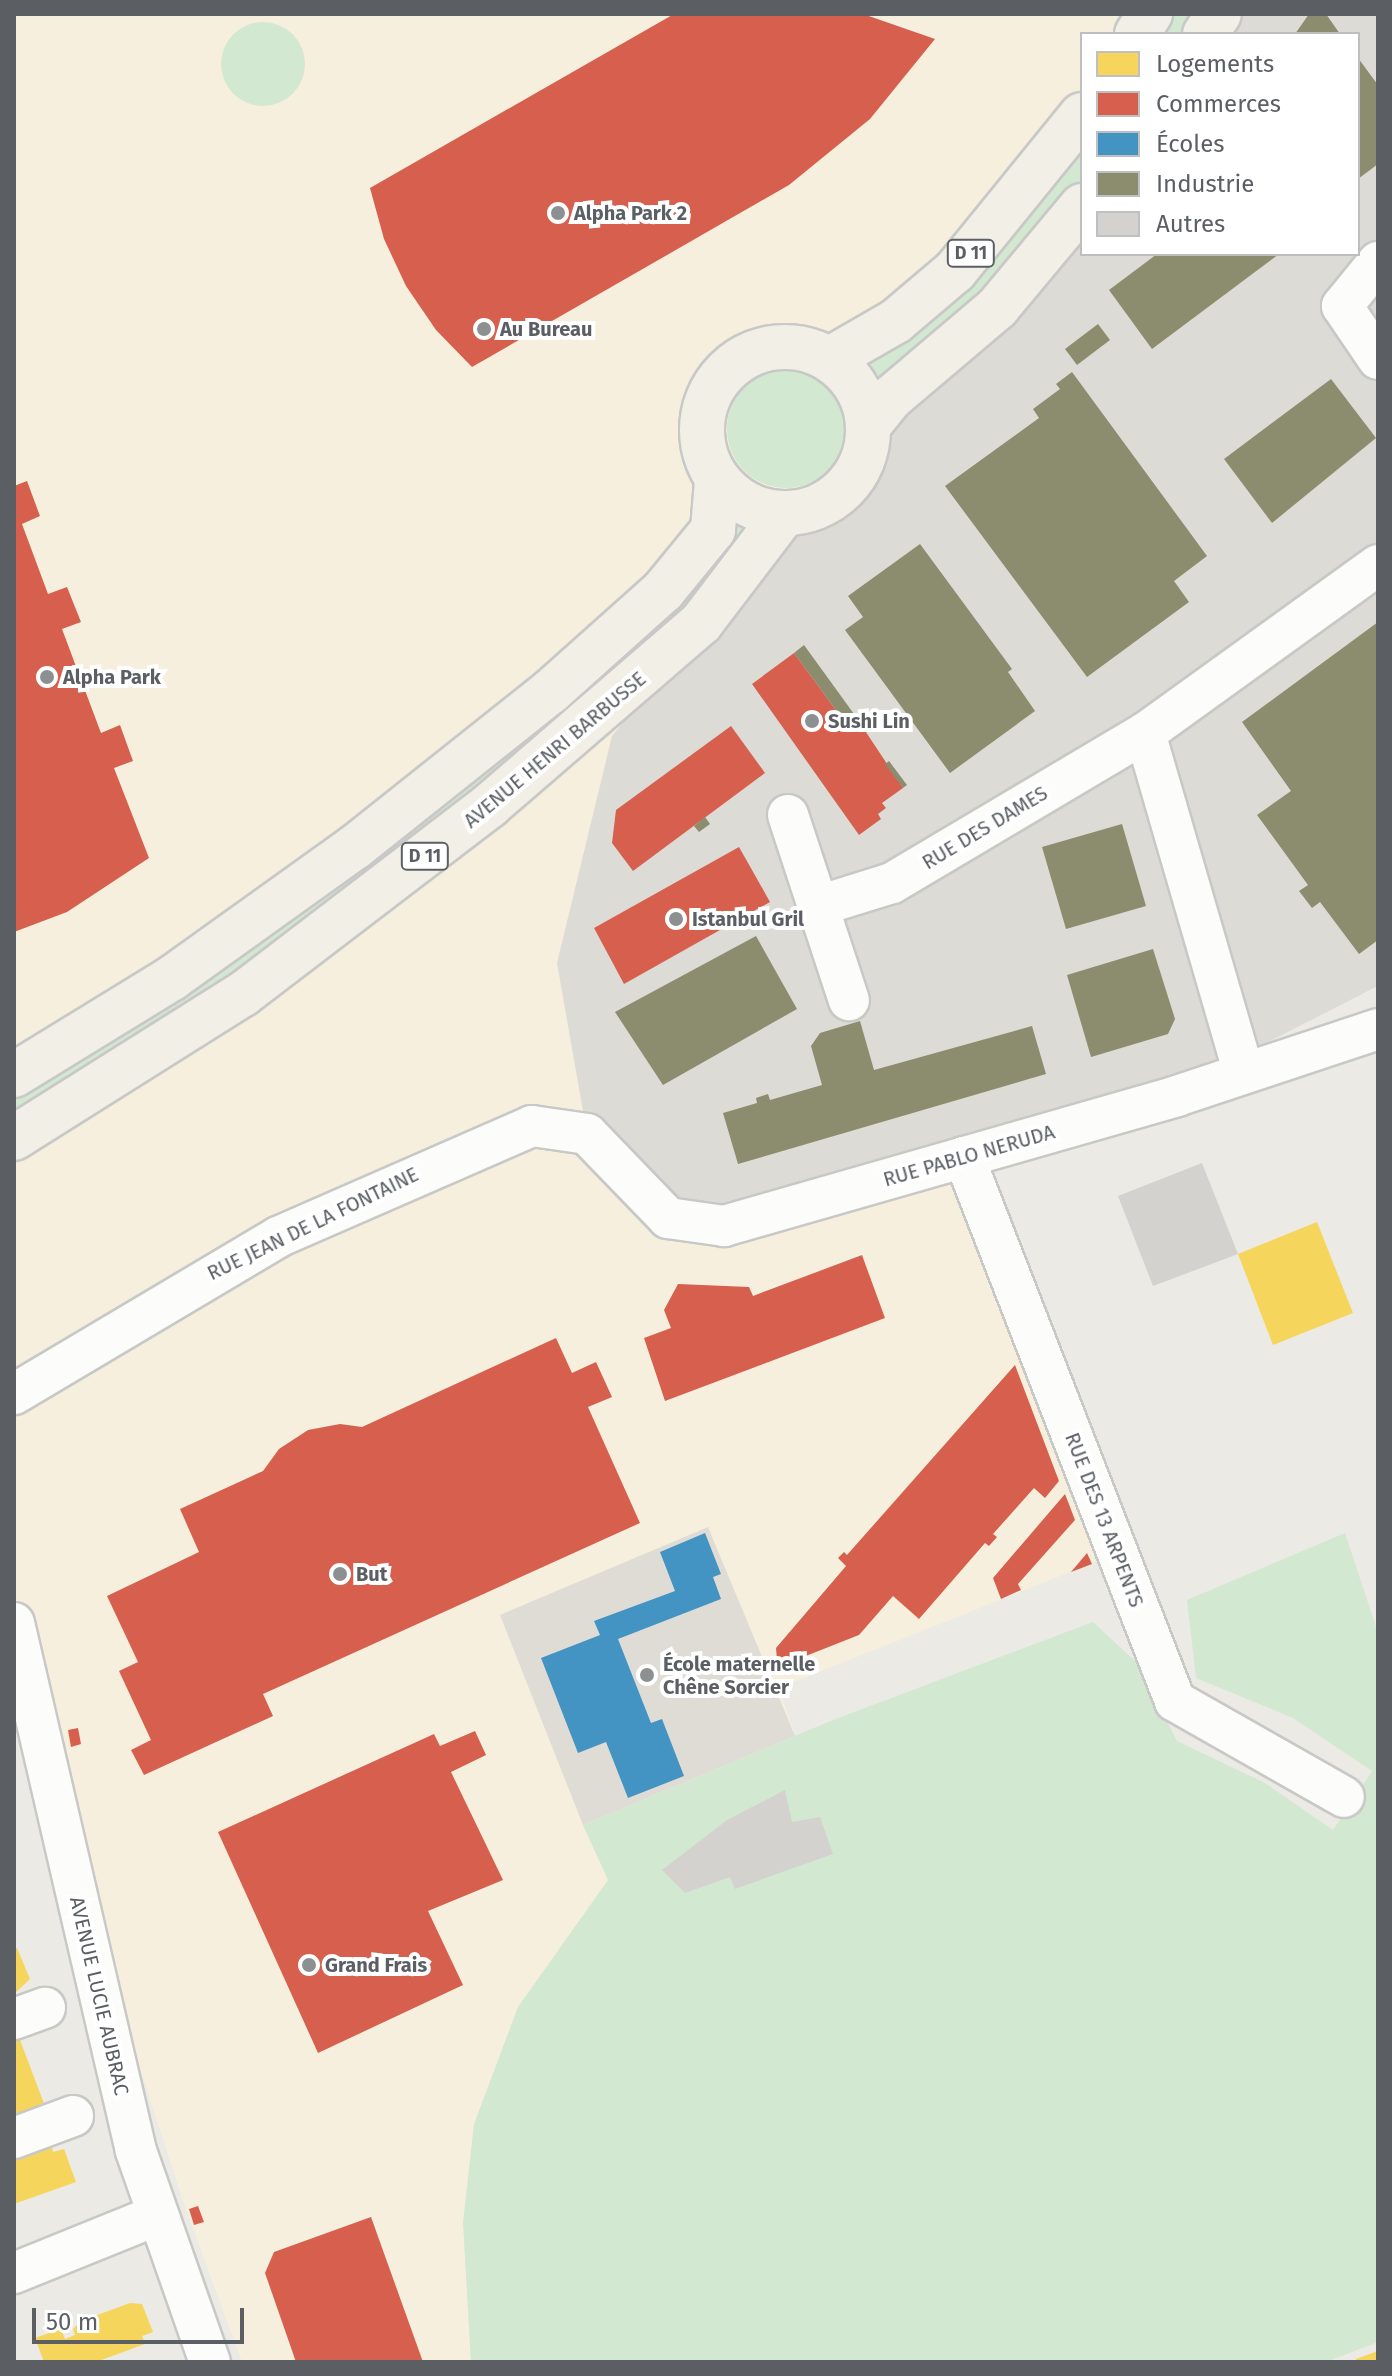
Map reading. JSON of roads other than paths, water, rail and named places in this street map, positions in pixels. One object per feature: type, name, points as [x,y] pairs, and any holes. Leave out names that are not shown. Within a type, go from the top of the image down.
[{"type":"main road","points":[[1138,32],[1150,14]]},
{"type":"main road","points":[[1206,32],[1219,14]]},
{"type":"main road","name":"D 11","points":[[830,359],[896,321],[955,271],[1080,117]]},
{"type":"main road","name":"D 11","points":[[869,425],[892,397],[997,308],[1080,208]]},
{"type":"main road","points":[[774,347],[803,349],[830,359],[860,393],[869,425],[862,463],[849,484],[809,511],[784,514],[736,499],[717,480],[705,456],[701,428],[717,380],[752,353],[774,347]]},
{"type":"main road","name":"D 11","points":[[14,1075],[184,969],[355,847],[550,692],[663,591],[713,530],[717,480]]},
{"type":"main road","name":"AVENUE HENRI BARBUSSE","points":[[14,1138],[243,994],[490,805],[701,623],[784,514]]},
{"type":"street","points":[[1378,262],[1342,306],[1378,359]]},
{"type":"street","name":"RUE DES DAMES","points":[[818,906],[892,883],[1145,733],[1378,565]]},
{"type":"street","points":[[1145,733],[1244,1073]]},
{"type":"street","points":[[788,815],[849,1000]]},
{"type":"street","name":"RUE PABLO NERUDA","points":[[587,1134],[668,1218],[724,1226],[1244,1073],[1378,1029]]},
{"type":"street","name":"RUE JEAN DE LA FONTAINE","points":[[14,1414],[28,1408],[32,1378],[278,1237],[415,1173],[532,1126],[587,1134]]},
{"type":"street","name":"RUE DES 13 ARPENTS","points":[[964,1157],[1175,1701],[1344,1797]]},
{"type":"street","name":"AVENUE LUCIE AUBRAC","points":[[14,1623],[18,1674],[155,2216],[210,2362]]},
{"type":"street","points":[[14,2138],[73,2116]]},
{"type":"street","points":[[14,2273],[155,2216]]},
{"type":"place","name":"Alpha Park 2","points":[[558,213]]},
{"type":"place","name":"Au Bureau","points":[[484,329]]},
{"type":"place","name":"Alpha Park","points":[[47,677]]},
{"type":"place","name":"Sushi Lin","points":[[812,721]]},
{"type":"place","name":"Istanbul Gril","points":[[676,919]]},
{"type":"place","name":"But","points":[[340,1574]]},
{"type":"place","name":"École maternelle Chêne Sorcier","points":[[647,1675]]},
{"type":"place","name":"Grand Frais","points":[[309,1965]]}]
